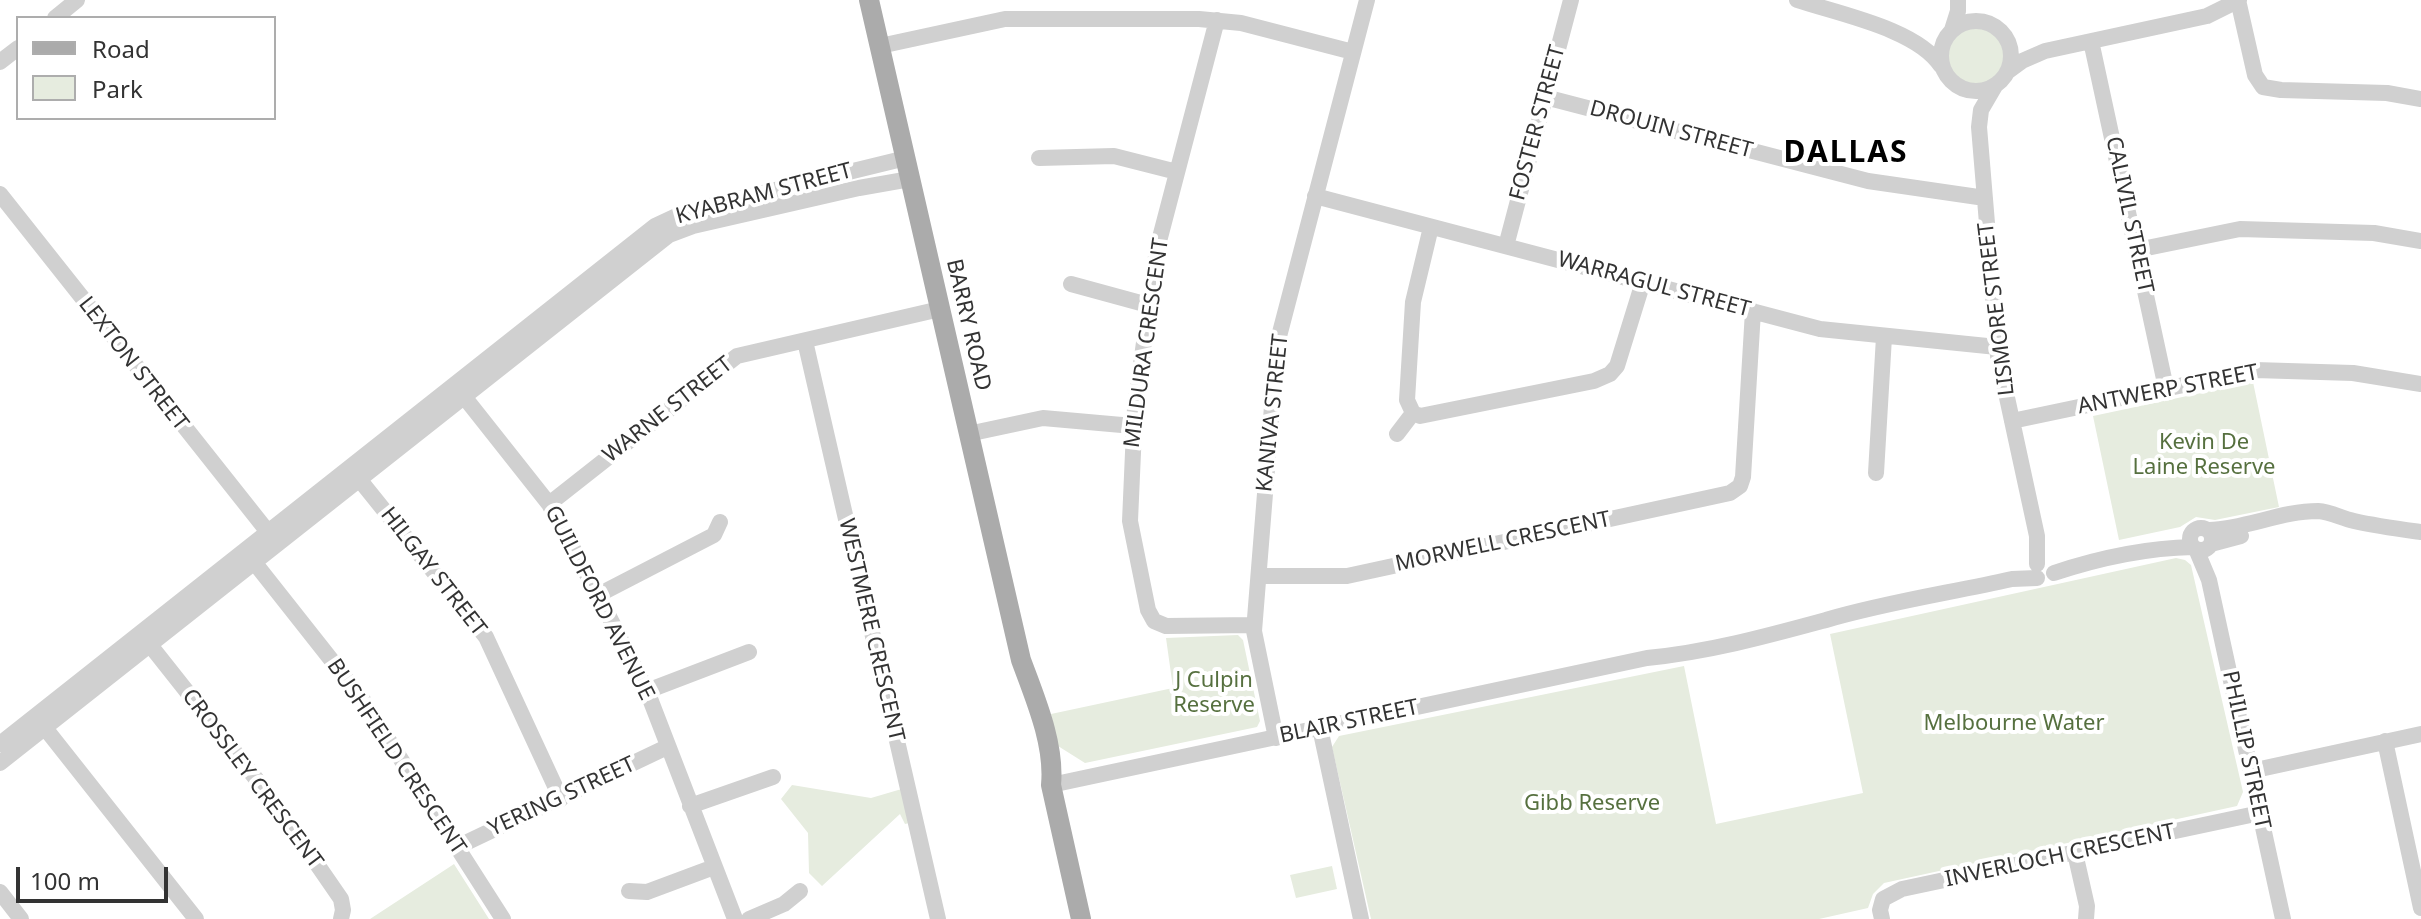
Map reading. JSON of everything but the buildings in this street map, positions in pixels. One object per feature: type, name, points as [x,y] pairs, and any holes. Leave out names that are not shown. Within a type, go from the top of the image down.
[{"type":"main road","name":"BARRY ROAD","points":[[869,0],[1021,660],[1035,699],[1051,763],[1051,785],[1081,919]]},
{"type":"street","points":[[57,16],[77,0]]},
{"type":"street","name":"KANIVA STREET","points":[[1276,738],[1254,625],[1277,344],[1367,0]]},
{"type":"street","name":"FOSTER STREET","points":[[1506,246],[1571,0]]},
{"type":"street","points":[[1797,0],[1905,36],[1929,51],[1947,78],[1961,88],[1976,92],[1995,86],[2007,72],[2045,51],[2207,16],[2238,0],[2255,75],[2263,87],[2387,93],[2421,99]]},
{"type":"street","points":[[1942,68],[1942,46],[1951,31],[1960,0]]},
{"type":"street","points":[[1960,0],[1983,22],[2023,47],[2045,51]]},
{"type":"street","points":[[880,46],[1005,19],[1217,20],[1241,23],[1353,52]]},
{"type":"street","name":"MILDURA CRESCENT","points":[[1217,20],[1157,249],[1133,426],[1130,529],[1148,610],[1148,627],[1254,625]]},
{"type":"street","points":[[1905,36],[1930,37],[1967,22],[1983,22]]},
{"type":"street","points":[[2003,34],[2010,46],[2007,72]]},
{"type":"street","name":"CALIVIL STREET","points":[[2091,41],[2166,388]]},
{"type":"street","points":[[0,62],[16,50]]},
{"type":"street","name":"LISMORE STREET","points":[[1979,127],[1981,110],[1995,86]]},
{"type":"street","name":"LISMORE STREET","points":[[1961,88],[1975,109],[1979,127],[1997,347],[2044,568]]},
{"type":"street","name":"DROUIN STREET","points":[[1545,97],[1868,181],[1985,198]]},
{"type":"street","points":[[1039,158],[1114,156],[1177,172]]},
{"type":"street","name":"KYABRAM STREET","points":[[0,744],[117,661],[150,645],[252,554],[268,532],[460,390],[635,251],[665,220],[685,212],[908,168]]},
{"type":"street","name":"LEXTON STREET","points":[[0,194],[268,532]]},
{"type":"street","name":"WARRAGUL STREET","points":[[1315,196],[1820,329],[1997,347]]},
{"type":"street","points":[[1431,227],[1413,302],[1407,400],[1413,413],[1426,417],[1594,381],[1616,380],[1643,282]]},
{"type":"street","points":[[2137,250],[2240,229],[2374,233],[2421,241]]},
{"type":"street","points":[[1071,284],[1148,305]]},
{"type":"street","name":"WARNE STREET","points":[[549,504],[737,356],[940,309]]},
{"type":"street","name":"MORWELL CRESCENT","points":[[1259,576],[1347,576],[1726,494],[1747,486],[1753,311]]},
{"type":"street","points":[[1876,473],[1884,337]]},
{"type":"street","name":"WESTMERE CRESCENT","points":[[805,341],[938,919]]},
{"type":"street","name":"ANTWERP STREET","points":[[2012,421],[2255,370],[2353,373],[2421,384]]},
{"type":"street","name":"KYABRAM STREET","points":[[0,763],[45,728],[189,595],[359,479],[460,390]]},
{"type":"street","name":"GUILDFORD AVENUE","points":[[460,390],[549,504],[598,595],[647,691],[735,919]]},
{"type":"street","points":[[1397,434],[1413,413]]},
{"type":"street","points":[[968,434],[1043,418],[1133,426]]},
{"type":"street","name":"HILGAY STREET","points":[[359,479],[486,637],[561,799]]},
{"type":"street","name":"BLAIR STREET","points":[[1051,785],[1647,658],[1682,646],[1787,623],[1828,619],[2012,579],[2044,568],[2076,566],[2301,523],[2349,520],[2421,532]]},
{"type":"street","points":[[598,595],[714,535],[720,522]]},
{"type":"street","name":"PHILLIP STREET","points":[[2201,542],[2283,919]]},
{"type":"street","name":"BUSHFIELD CRESCENT","points":[[252,554],[363,700],[503,919]]},
{"type":"street","name":"CROSSLEY CRESCENT","points":[[150,645],[272,799],[341,899],[341,919]]},
{"type":"street","points":[[647,691],[749,652]]},
{"type":"street","points":[[45,728],[196,919]]},
{"type":"street","points":[[1320,728],[1361,919]]},
{"type":"street","points":[[2251,771],[2421,734]]},
{"type":"street","points":[[2385,741],[2421,908]]},
{"type":"street","name":"YERING STREET","points":[[457,847],[667,747]]},
{"type":"street","points":[[690,806],[773,777]]},
{"type":"street","name":"INVERLOCH CRESCENT","points":[[1882,919],[1881,903],[1886,896],[1895,892],[2260,813]]},
{"type":"street","points":[[2075,853],[2087,906],[2086,919]]},
{"type":"street","points":[[629,891],[647,892],[714,867]]},
{"type":"street","points":[[749,919],[784,904],[800,891]]},
{"type":"street","points":[[0,892],[21,919]]},
{"type":"green space","points":[[1970,25],[1982,25],[1998,34],[2005,44],[2005,68],[1998,78],[1982,87],[1970,87],[1950,73],[1945,62],[1945,50],[1959,30]]},
{"type":"green space","name":"Kevin De Laine Reserve","points":[[2253,382],[2279,507],[2215,520],[2196,517],[2180,527],[2119,540],[2093,416]]},
{"type":"green space","points":[[2176,558],[2191,565],[2243,792],[2237,806],[1884,883],[1873,894],[1868,908],[1819,919],[1371,919],[1332,747],[1339,736],[1684,666],[1716,824],[1863,793],[1830,634]]},
{"type":"green space","name":"J Culpin Reserve","points":[[1238,635],[1243,640],[1260,721],[1257,727],[1085,763],[1058,746],[1051,714],[1173,688],[1166,638]]},
{"type":"green space","points":[[792,785],[871,798],[905,788],[914,822],[905,824],[900,814],[822,886],[809,873],[808,833],[781,799]]},
{"type":"green space","points":[[454,864],[489,919],[370,919],[448,868]]},
{"type":"green space","points":[[1332,866],[1337,889],[1296,898],[1290,875]]},
{"type":"district","name":"DALLAS","points":[[1846,153]]},
{"type":"park label","name":"Melbourne Water","points":[[2014,724]]},
{"type":"park label","name":"Gibb Reserve","points":[[1592,804]]}]
